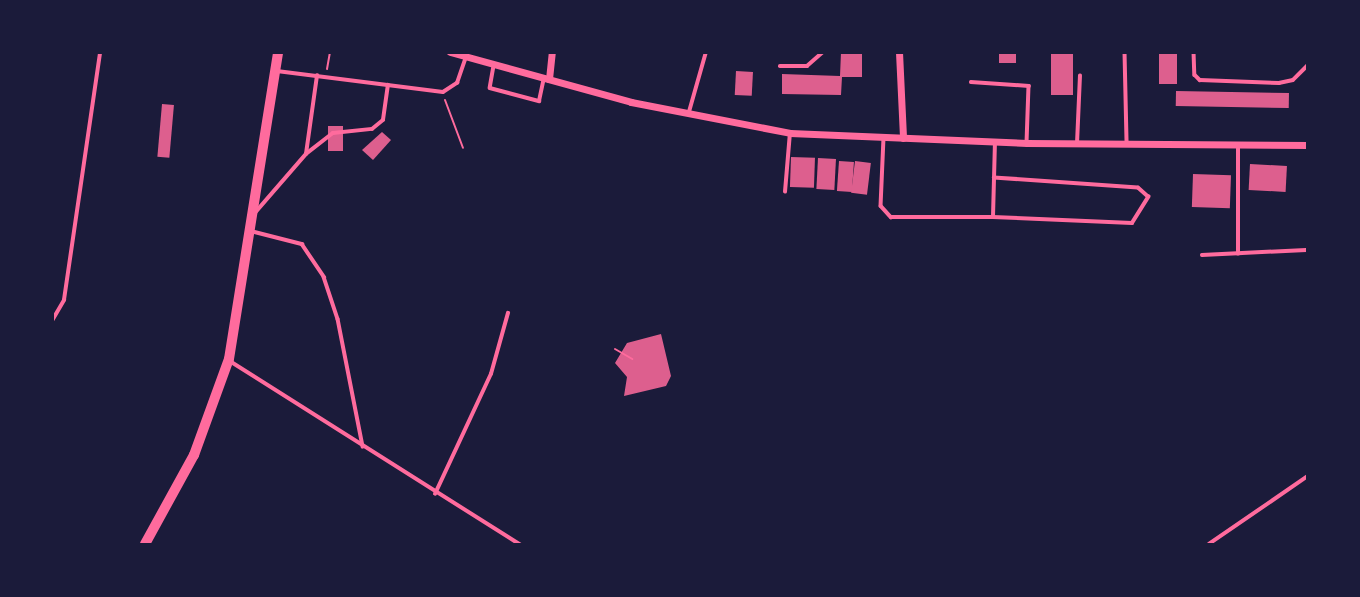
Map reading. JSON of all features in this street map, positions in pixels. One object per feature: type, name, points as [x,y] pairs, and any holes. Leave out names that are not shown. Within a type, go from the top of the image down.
[{"type":"main road","points":[[145,544],[194,455],[229,359],[278,52]]},
{"type":"street","points":[[450,52],[688,114],[790,133],[1027,143],[1307,145]]},
{"type":"street","points":[[547,79],[552,52]]},
{"type":"street","points":[[899,52],[903,138]]},
{"type":"lane","points":[[52,321],[64,300],[100,52]]},
{"type":"lane","points":[[688,114],[706,52]]},
{"type":"lane","points":[[780,65],[807,66],[823,52]]},
{"type":"lane","points":[[1125,52],[1127,143]]},
{"type":"lane","points":[[1194,52],[1195,75],[1200,80],[1279,83],[1293,80],[1307,67]]},
{"type":"lane","points":[[275,71],[443,92],[457,83],[466,57]]},
{"type":"lane","points":[[495,65],[490,88],[539,101],[547,79]]},
{"type":"lane","points":[[306,154],[317,76]]},
{"type":"lane","points":[[1077,144],[1080,76]]},
{"type":"lane","points":[[971,82],[1028,86],[1027,143]]},
{"type":"lane","points":[[253,216],[306,154],[333,133],[372,129],[383,120],[388,85]]},
{"type":"lane","points":[[785,192],[790,133]]},
{"type":"lane","points":[[884,138],[881,206],[891,217],[993,217],[1132,223],[1148,197],[1138,188],[994,178]]},
{"type":"lane","points":[[993,217],[995,142]]},
{"type":"lane","points":[[1238,144],[1238,254]]},
{"type":"lane","points":[[251,231],[302,244],[318,265],[338,319],[363,447]]},
{"type":"lane","points":[[1202,256],[1307,250]]},
{"type":"lane","points":[[435,494],[491,374],[508,313]]},
{"type":"lane","points":[[229,359],[435,494],[520,544]]},
{"type":"lane","points":[[1209,544],[1307,476]]},
{"type":"path","points":[[325,77],[330,52]]},
{"type":"path","points":[[443,92],[463,148]]},
{"type":"path","points":[[615,349],[632,359]]},
{"type":"building","points":[[841,52],[862,52],[862,77],[842,77],[841,95],[782,94],[782,74],[840,76]]},
{"type":"building","points":[[999,52],[1016,52],[1016,63],[999,63]]},
{"type":"building","points":[[1051,52],[1073,52],[1073,95],[1051,95]]},
{"type":"building","points":[[1159,52],[1177,52],[1177,84],[1159,84]]},
{"type":"building","points":[[736,71],[753,72],[752,96],[735,95]]},
{"type":"building","points":[[1176,91],[1289,93],[1289,108],[1176,106]]},
{"type":"building","points":[[162,104],[174,105],[169,158],[157,157]]},
{"type":"building","points":[[328,126],[343,126],[343,151],[328,151]]},
{"type":"building","points":[[382,132],[391,140],[373,160],[362,150]]},
{"type":"building","points":[[791,157],[815,158],[814,188],[790,187]]},
{"type":"building","points":[[818,158],[836,159],[834,190],[816,189]]},
{"type":"building","points":[[839,161],[854,162],[852,192],[837,191]]},
{"type":"building","points":[[855,161],[871,163],[867,195],[851,193]]},
{"type":"building","points":[[1250,164],[1287,166],[1286,192],[1249,190]]},
{"type":"building","points":[[1193,174],[1231,175],[1230,208],[1192,207]]},
{"type":"building","points":[[661,334],[671,376],[666,386],[624,396],[627,377],[615,363],[627,343]]}]
